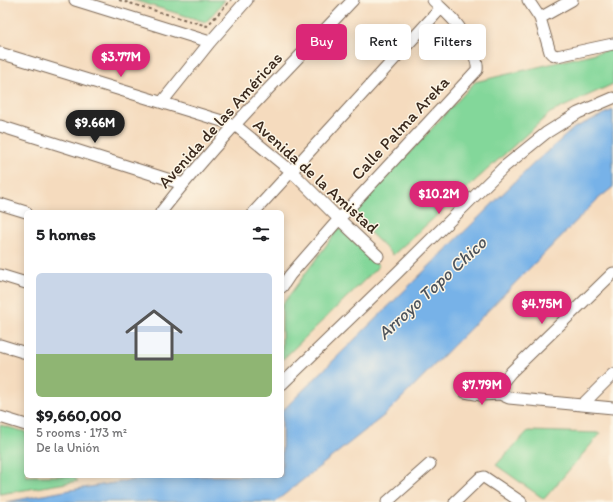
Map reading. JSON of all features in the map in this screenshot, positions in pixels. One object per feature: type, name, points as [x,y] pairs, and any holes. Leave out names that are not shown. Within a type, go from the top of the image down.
[{"type":"street","points":[[75,0],[210,42]]},
{"type":"street","points":[[162,102],[210,42],[247,0]]},
{"type":"street","name":"Avenida de las Américas","points":[[163,210],[183,184],[235,125],[353,0]]},
{"type":"street","points":[[528,0],[540,18],[550,52],[553,55],[557,56],[613,44]]},
{"type":"street","points":[[540,18],[572,0]]},
{"type":"street","points":[[256,210],[437,4]]},
{"type":"street","name":"Calle Palma Areka","points":[[284,284],[290,275],[339,219],[477,70],[477,65],[472,50],[459,27],[437,4]]},
{"type":"street","name":"Avenida de la Amistad","points":[[0,53],[235,125],[291,171],[378,256]]},
{"type":"street","points":[[284,382],[504,167],[546,132],[578,113],[613,98]]},
{"type":"street","points":[[0,126],[183,184]]},
{"type":"street","points":[[0,204],[24,211]]},
{"type":"street","points":[[500,394],[502,383],[510,372],[613,273]]},
{"type":"street","points":[[0,275],[24,282]]},
{"type":"street","points":[[0,345],[24,352]]},
{"type":"street","points":[[582,405],[613,374]]},
{"type":"street","points":[[465,392],[481,395],[500,394],[509,398],[613,408]]},
{"type":"street","points":[[0,418],[24,424]]},
{"type":"street","points":[[387,502],[430,464]]},
{"type":"street","points":[[455,502],[482,477],[486,477],[521,502]]},
{"type":"path","points":[[119,0],[207,26],[231,0]]},
{"type":"green space","points":[[133,0],[225,0],[206,22]]},
{"type":"green space","points":[[613,49],[613,84],[550,113],[393,255],[352,215],[475,82]]},
{"type":"green space","points":[[339,228],[379,266],[284,358],[284,302]]},
{"type":"green space","points":[[0,425],[24,431],[24,478],[75,478],[78,481],[0,494]]},
{"type":"green space","points":[[528,431],[601,433],[544,499],[496,465]]},
{"type":"water","name":"Arroyo Topo Chico","points":[[613,110],[613,187],[597,200],[386,414],[275,502],[6,502],[145,478],[284,478],[284,409],[533,164],[574,128]]}]
